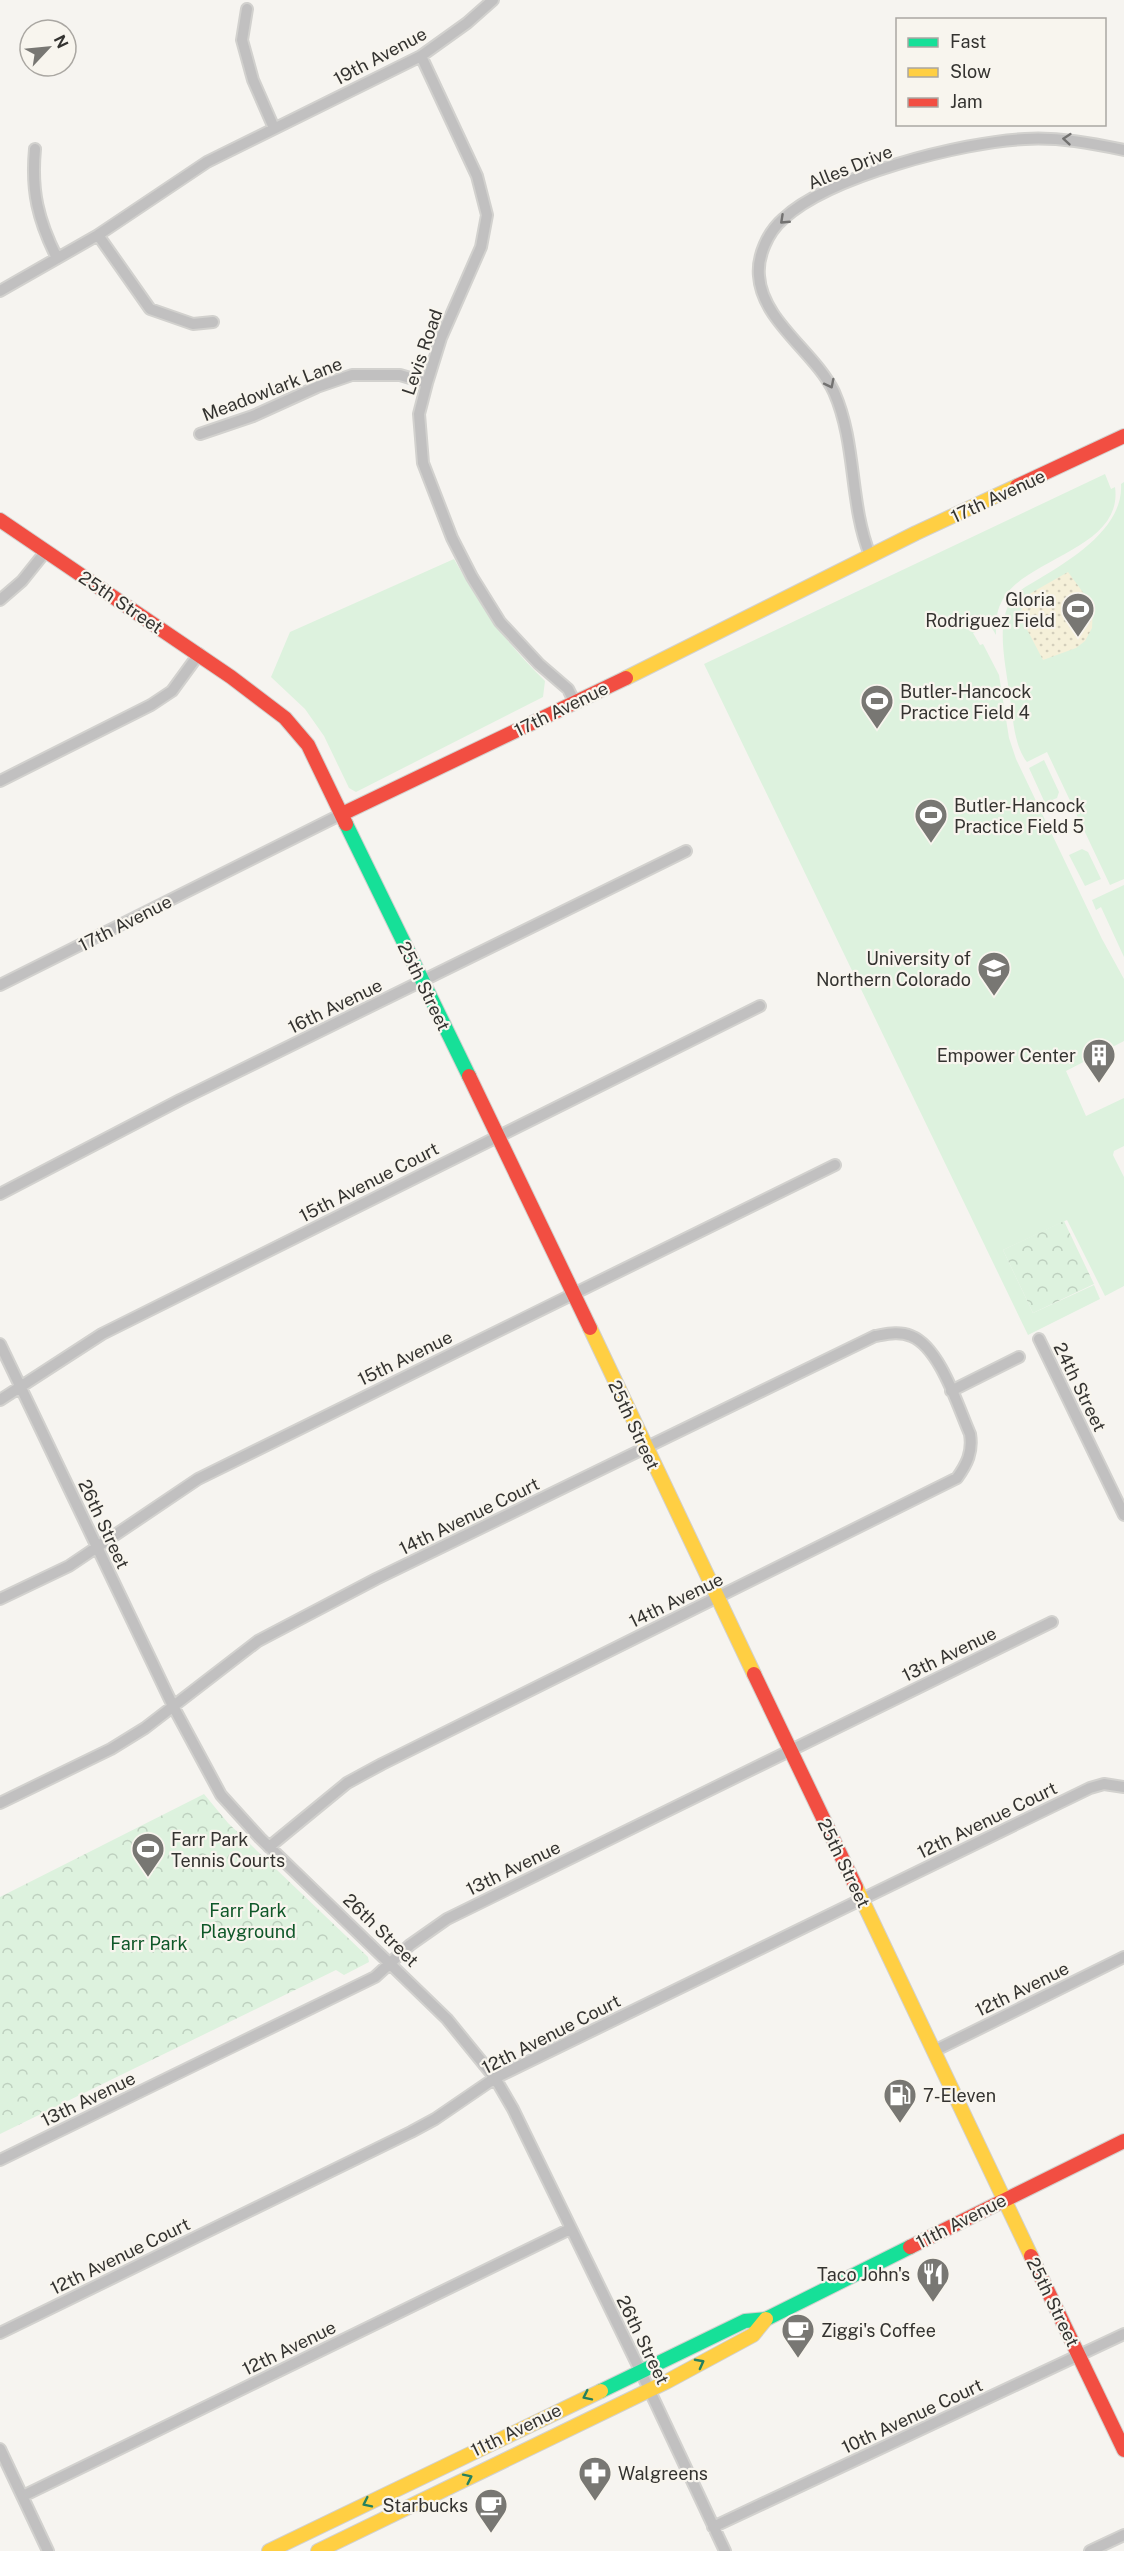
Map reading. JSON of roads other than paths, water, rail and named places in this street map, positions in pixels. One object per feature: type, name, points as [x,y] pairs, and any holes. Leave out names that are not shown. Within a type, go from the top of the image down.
[{"type":"street","name":"19th Avenue","points":[[0,291],[98,235],[207,162],[421,56],[467,23],[493,0]]},
{"type":"street","points":[[247,9],[242,40],[253,80],[274,128]]},
{"type":"street","name":"Levis Road","points":[[421,56],[477,176],[487,215],[481,247],[441,339],[427,383],[419,414],[420,449],[428,478],[461,558],[500,622],[539,664],[568,689],[574,703]]},
{"type":"street","name":"Alles Drive","points":[[870,555],[862,533],[854,467],[845,424],[834,393],[824,374],[774,315],[764,297],[759,276],[760,259],[768,237],[782,219],[810,199],[840,185],[904,163],[963,147],[1053,138],[1080,140],[1124,150]]},
{"type":"street","points":[[35,149],[32,178],[35,194],[44,232],[57,258]]},
{"type":"street","points":[[98,235],[150,309],[193,324],[213,322]]},
{"type":"street","name":"Meadowlark Lane","points":[[200,434],[253,417],[316,387],[352,375],[400,375],[427,383]]},
{"type":"street","name":"17th Avenue","points":[[0,985],[870,555],[1124,436]]},
{"type":"street","name":"25th Street","points":[[0,520],[199,654],[267,703],[299,732],[308,745],[498,1136],[571,1294],[1124,2450]]},
{"type":"street","points":[[0,600],[22,580],[46,551]]},
{"type":"street","points":[[0,781],[151,705],[172,691],[199,654]]},
{"type":"street","name":"16th Avenue","points":[[0,1194],[180,1100],[686,851]]},
{"type":"street","name":"15th Avenue Court","points":[[0,1400],[102,1334],[760,1006]]},
{"type":"street","name":"15th Avenue","points":[[0,1599],[69,1566],[198,1479],[835,1165]]},
{"type":"street","name":"14th Avenue Court","points":[[0,1803],[111,1749],[145,1728],[258,1641],[376,1579],[875,1336],[891,1333],[911,1336],[930,1349],[951,1391]]},
{"type":"street","name":"24th Street","points":[[1039,1339],[1124,1515]]},
{"type":"street","name":"26th Street","points":[[0,1344],[173,1707],[221,1795],[269,1847],[392,1963],[447,2019],[495,2078],[513,2109],[640,2370],[724,2551]]},
{"type":"street","points":[[951,1391],[1019,1358]]},
{"type":"street","name":"14th Avenue","points":[[269,1847],[346,1784],[381,1764],[957,1478],[968,1461],[972,1445],[970,1434],[951,1391]]},
{"type":"street","name":"13th Avenue","points":[[0,2160],[375,1977],[410,1945],[447,1919],[1052,1622]]},
{"type":"street","name":"12th Avenue Court","points":[[0,2333],[411,2132],[435,2119],[495,2078],[1090,1788],[1104,1784],[1124,1787]]},
{"type":"street","name":"12th Avenue","points":[[934,2051],[1124,1957]]},
{"type":"street","name":"11th Avenue","points":[[269,2551],[640,2370],[745,2321],[766,2319],[1124,2141]]},
{"type":"street","name":"12th Avenue","points":[[23,2496],[570,2229]]},
{"type":"street","name":"11th Avenue","points":[[318,2551],[649,2390],[753,2335],[766,2319]]},
{"type":"street","name":"10th Avenue Court","points":[[713,2527],[1124,2334]]},
{"type":"street","points":[[0,2449],[48,2551]]},
{"type":"street","points":[[1090,2551],[1124,2535]]},
{"type":"place","name":"Gloria Rodriguez Field","points":[[1078,638]]},
{"type":"place","name":"Butler-Hancock Practice Field 4","points":[[877,730]]},
{"type":"place","name":"Butler-Hancock Practice Field 5","points":[[931,844]]},
{"type":"place","name":"University of Northern Colorado","points":[[994,997]]},
{"type":"place","name":"Empower Center","points":[[1099,1084]]},
{"type":"place","name":"Farr Park Tennis Courts","points":[[148,1878]]},
{"type":"place","name":"7-Eleven","points":[[900,2124]]},
{"type":"place","name":"Taco John's","points":[[933,2303]]},
{"type":"place","name":"Ziggi's Coffee","points":[[798,2359]]},
{"type":"place","name":"Walgreens","points":[[595,2502]]},
{"type":"place","name":"Starbucks","points":[[491,2534]]},
{"type":"park label","name":"Farr Park Playground","points":[[248,1920]]},
{"type":"park label","name":"Farr Park","points":[[149,1943]]}]
